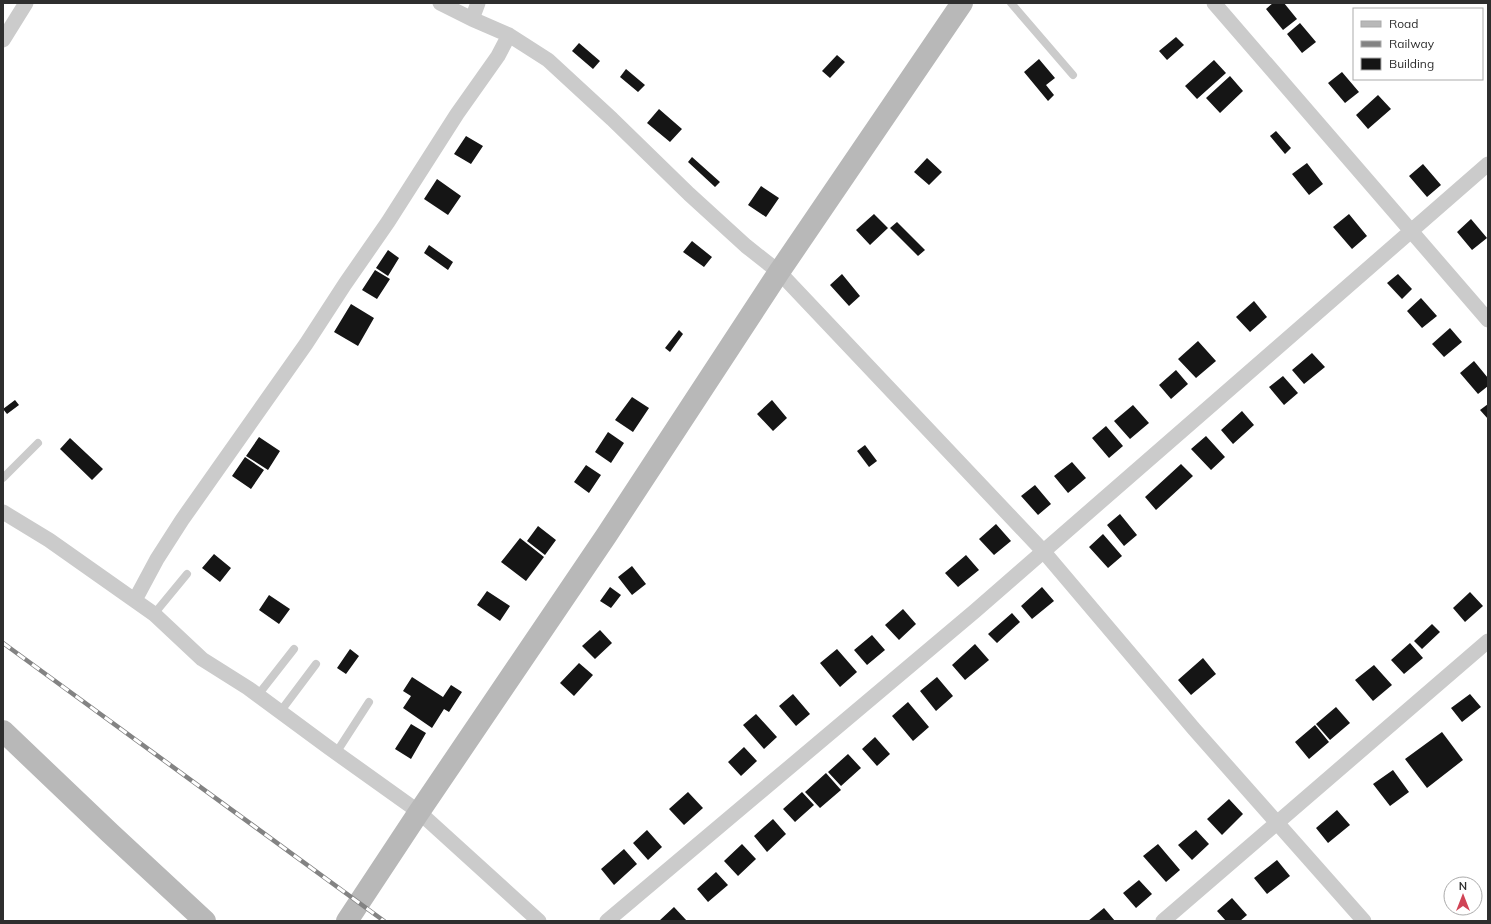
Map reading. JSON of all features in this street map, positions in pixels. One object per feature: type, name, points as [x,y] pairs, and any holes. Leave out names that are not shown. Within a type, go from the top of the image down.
[{"type":"street","points":[[3,40],[26,3]]},
{"type":"street","points":[[440,3],[509,35],[548,60],[612,119],[694,200],[746,246],[779,272],[1044,552],[1194,729],[1364,921]]},
{"type":"street","points":[[472,19],[478,3]]},
{"type":"street","points":[[347,921],[606,536],[779,272],[962,3]]},
{"type":"street","points":[[1214,3],[1488,320]]},
{"type":"street","points":[[135,600],[157,559],[182,520],[306,344],[388,222],[456,114],[498,56],[509,35]]},
{"type":"street","points":[[607,921],[1044,552],[1410,230],[1488,164]]},
{"type":"street","points":[[3,512],[49,540],[135,600],[154,614],[202,659],[258,695],[419,812],[538,921]]},
{"type":"street","points":[[1163,921],[1488,641]]},
{"type":"street","points":[[3,731],[205,921]]},
{"type":"lane","points":[[1012,3],[1073,75]]},
{"type":"lane","points":[[3,478],[38,443]]},
{"type":"lane","points":[[154,614],[187,574]]},
{"type":"lane","points":[[258,695],[294,649]]},
{"type":"lane","points":[[280,712],[316,664]]},
{"type":"lane","points":[[336,753],[370,702]]},
{"type":"building","points":[[1273,3],[1284,3],[1297,19],[1283,30],[1266,9]]},
{"type":"building","points":[[1300,23],[1316,42],[1302,53],[1287,34]]},
{"type":"building","points":[[1176,37],[1184,45],[1167,60],[1159,51]]},
{"type":"building","points":[[579,43],[600,61],[593,69],[572,51]]},
{"type":"building","points":[[837,55],[845,62],[830,78],[822,71]]},
{"type":"building","points":[[1039,59],[1055,78],[1046,85],[1054,95],[1048,101],[1024,72]]},
{"type":"building","points":[[1214,60],[1226,73],[1197,99],[1185,86]]},
{"type":"building","points":[[626,69],[645,85],[638,92],[620,77]]},
{"type":"building","points":[[1342,72],[1359,92],[1345,103],[1328,83]]},
{"type":"building","points":[[1230,76],[1243,91],[1220,113],[1206,98]]},
{"type":"building","points":[[1378,95],[1391,109],[1368,129],[1356,115]]},
{"type":"building","points":[[659,109],[682,129],[670,142],[647,123]]},
{"type":"building","points":[[1276,131],[1291,148],[1285,154],[1270,136]]},
{"type":"building","points":[[466,136],[483,146],[471,164],[454,154]]},
{"type":"building","points":[[692,157],[720,182],[715,187],[688,162]]},
{"type":"building","points":[[927,158],[942,172],[929,185],[914,172]]},
{"type":"building","points":[[1307,163],[1323,184],[1309,195],[1292,174]]},
{"type":"building","points":[[1423,164],[1441,185],[1427,197],[1409,176]]},
{"type":"building","points":[[437,179],[461,196],[448,215],[424,199]]},
{"type":"building","points":[[761,186],[779,198],[766,217],[748,205]]},
{"type":"building","points":[[874,214],[888,228],[870,245],[856,230]]},
{"type":"building","points":[[1349,214],[1367,236],[1352,249],[1333,227]]},
{"type":"building","points":[[1471,219],[1487,238],[1472,250],[1457,232]]},
{"type":"building","points":[[897,222],[925,250],[918,256],[890,228]]},
{"type":"building","points":[[692,241],[712,257],[704,267],[683,252]]},
{"type":"building","points":[[429,245],[453,262],[448,270],[424,253]]},
{"type":"building","points":[[388,250],[399,258],[388,276],[376,268]]},
{"type":"building","points":[[375,270],[390,279],[377,299],[362,290]]},
{"type":"building","points":[[842,274],[860,296],[849,306],[830,285]]},
{"type":"building","points":[[1398,274],[1412,289],[1402,299],[1387,283]]},
{"type":"building","points":[[1421,298],[1437,316],[1422,328],[1407,311]]},
{"type":"building","points":[[1254,301],[1267,317],[1250,332],[1236,317]]},
{"type":"building","points":[[351,304],[374,318],[358,346],[334,332]]},
{"type":"building","points":[[1450,328],[1462,342],[1444,357],[1432,344]]},
{"type":"building","points":[[679,330],[683,334],[670,352],[665,348]]},
{"type":"building","points":[[1198,341],[1216,361],[1196,378],[1178,359]]},
{"type":"building","points":[[1312,353],[1325,367],[1304,384],[1292,370]]},
{"type":"building","points":[[1474,361],[1488,378],[1488,386],[1478,394],[1460,373]]},
{"type":"building","points":[[1176,370],[1188,384],[1171,399],[1159,385]]},
{"type":"building","points":[[1283,376],[1298,393],[1284,405],[1269,387]]},
{"type":"building","points":[[632,397],[649,408],[633,432],[615,420]]},
{"type":"building","points":[[15,400],[19,405],[7,414],[3,409]]},
{"type":"building","points":[[772,400],[787,418],[773,431],[757,414]]},
{"type":"building","points":[[1488,404],[1488,419],[1480,410]]},
{"type":"building","points":[[1133,405],[1149,423],[1130,439],[1114,421]]},
{"type":"building","points":[[1242,411],[1254,425],[1233,444],[1221,430]]},
{"type":"building","points":[[1106,426],[1123,446],[1109,458],[1092,438]]},
{"type":"building","points":[[608,432],[624,443],[611,463],[595,452]]},
{"type":"building","points":[[1206,436],[1225,457],[1211,470],[1191,449]]},
{"type":"building","points":[[259,437],[280,451],[268,470],[246,456]]},
{"type":"building","points":[[70,438],[103,469],[92,480],[60,449]]},
{"type":"building","points":[[865,445],[877,461],[869,467],[857,451]]},
{"type":"building","points":[[245,457],[264,470],[251,489],[232,476]]},
{"type":"building","points":[[1072,462],[1086,478],[1068,493],[1054,476]]},
{"type":"building","points":[[1181,464],[1193,476],[1156,510],[1145,497]]},
{"type":"building","points":[[586,465],[601,475],[589,493],[574,482]]},
{"type":"building","points":[[1035,485],[1051,504],[1038,515],[1021,496]]},
{"type":"building","points":[[1120,514],[1137,535],[1124,546],[1107,525]]},
{"type":"building","points":[[996,524],[1011,541],[994,555],[979,539]]},
{"type":"building","points":[[538,526],[556,540],[545,555],[527,541]]},
{"type":"building","points":[[1103,534],[1122,556],[1108,568],[1089,547]]},
{"type":"building","points":[[520,538],[544,557],[526,581],[501,562]]},
{"type":"building","points":[[214,554],[231,568],[220,582],[202,568]]},
{"type":"building","points":[[966,555],[979,570],[958,587],[945,573]]},
{"type":"building","points":[[632,566],[646,584],[632,595],[618,577]]},
{"type":"building","points":[[610,587],[621,595],[611,608],[600,601]]},
{"type":"building","points":[[1042,587],[1054,601],[1032,619],[1021,606]]},
{"type":"building","points":[[487,591],[510,606],[500,621],[477,605]]},
{"type":"building","points":[[1470,592],[1483,606],[1465,622],[1453,608]]},
{"type":"building","points":[[269,595],[290,609],[279,624],[259,610]]},
{"type":"building","points":[[903,609],[916,624],[899,640],[885,625]]},
{"type":"building","points":[[1012,613],[1020,622],[997,643],[988,634]]},
{"type":"building","points":[[1432,624],[1440,632],[1422,649],[1414,641]]},
{"type":"building","points":[[600,630],[612,643],[595,659],[582,646]]},
{"type":"building","points":[[872,635],[885,650],[867,665],[854,650]]},
{"type":"building","points":[[1410,643],[1423,658],[1404,674],[1391,660]]},
{"type":"building","points":[[975,644],[989,660],[965,680],[952,665]]},
{"type":"building","points":[[350,649],[359,656],[346,674],[337,668]]},
{"type":"building","points":[[837,649],[857,672],[840,687],[820,663]]},
{"type":"building","points":[[1203,658],[1216,674],[1191,695],[1178,680]]},
{"type":"building","points":[[579,663],[593,675],[574,696],[560,683]]},
{"type":"building","points":[[1374,665],[1392,685],[1373,701],[1355,680]]},
{"type":"building","points":[[412,677],[443,697],[451,685],[462,692],[449,712],[444,709],[432,728],[403,708],[411,696],[403,691]]},
{"type":"building","points":[[937,677],[953,696],[936,711],[920,691]]},
{"type":"building","points":[[793,694],[810,714],[796,726],[779,706]]},
{"type":"building","points":[[1470,694],[1481,707],[1462,722],[1451,708]]},
{"type":"building","points":[[908,702],[929,727],[913,741],[892,716]]},
{"type":"building","points":[[1336,707],[1350,723],[1330,740],[1316,724]]},
{"type":"building","points":[[756,714],[777,737],[764,749],[743,725]]},
{"type":"building","points":[[411,724],[426,733],[411,759],[395,749]]},
{"type":"building","points":[[1315,725],[1329,742],[1309,759],[1295,742]]},
{"type":"building","points":[[1442,732],[1463,760],[1427,788],[1405,759]]},
{"type":"building","points":[[875,737],[890,754],[877,766],[862,749]]},
{"type":"building","points":[[744,747],[757,761],[741,776],[728,762]]},
{"type":"building","points":[[848,754],[861,768],[841,786],[828,772]]},
{"type":"building","points":[[1393,770],[1409,792],[1390,806],[1373,784]]},
{"type":"building","points":[[826,773],[841,790],[820,808],[805,792]]},
{"type":"building","points":[[688,792],[703,808],[684,825],[669,809]]},
{"type":"building","points":[[802,792],[814,805],[795,822],[783,809]]},
{"type":"building","points":[[1229,799],[1243,814],[1222,835],[1207,819]]},
{"type":"building","points":[[1337,810],[1350,825],[1328,843],[1316,828]]},
{"type":"building","points":[[773,819],[786,834],[767,852],[754,836]]},
{"type":"building","points":[[647,830],[662,847],[648,860],[633,843]]},
{"type":"building","points":[[1196,830],[1209,844],[1192,860],[1178,845]]},
{"type":"building","points":[[742,844],[756,859],[738,876],[724,861]]},
{"type":"building","points":[[1158,844],[1180,870],[1166,882],[1143,856]]},
{"type":"building","points":[[624,849],[637,864],[614,885],[601,869]]},
{"type":"building","points":[[1277,860],[1290,876],[1267,894],[1254,878]]},
{"type":"building","points":[[716,872],[728,885],[708,902],[697,889]]},
{"type":"building","points":[[1139,880],[1152,894],[1136,908],[1123,893]]},
{"type":"building","points":[[1232,898],[1247,915],[1240,921],[1226,921],[1217,911]]},
{"type":"building","points":[[674,907],[687,921],[659,921]]},
{"type":"building","points":[[1104,908],[1115,921],[1088,921]]},
{"type":"railway","points":[[3,643],[384,921]]}]
